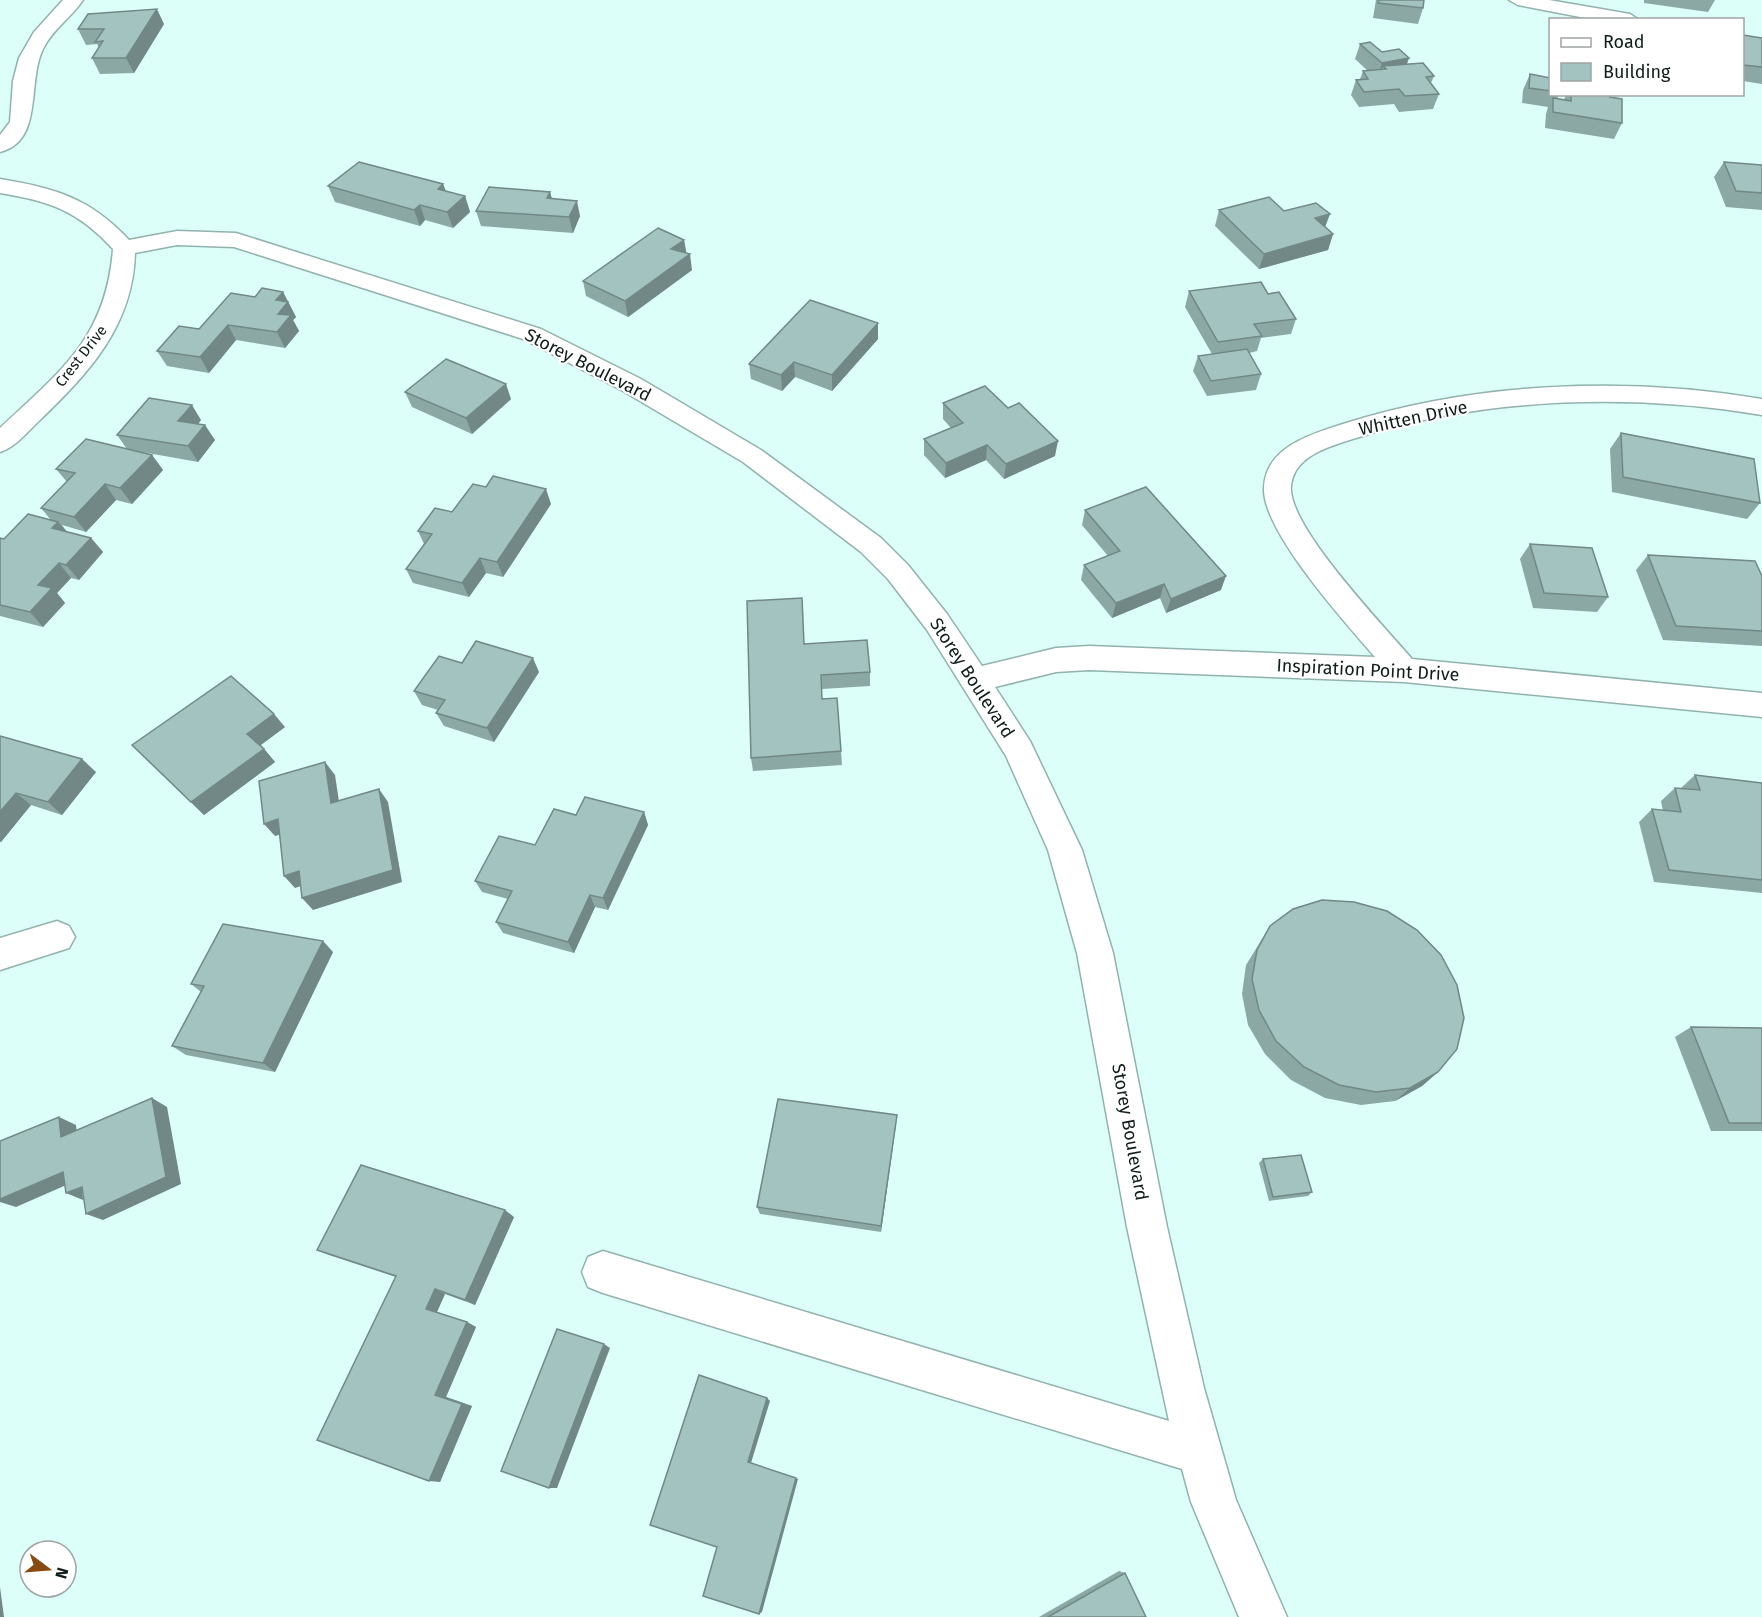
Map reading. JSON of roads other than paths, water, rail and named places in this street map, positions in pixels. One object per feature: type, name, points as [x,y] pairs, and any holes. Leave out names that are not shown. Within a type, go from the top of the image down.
[{"type":"street","points":[[0,146],[19,128],[23,78],[32,50],[52,21],[74,0]]},
{"type":"street","points":[[1518,0],[1619,18]]},
{"type":"street","points":[[0,186],[37,192],[71,203],[101,222],[124,248]]},
{"type":"street","name":"Storey Boulevard","points":[[124,248],[177,238],[236,240],[532,334],[632,385],[752,456],[871,545],[898,572],[937,622],[976,680],[1024,760],[1060,837],[1078,888],[1114,1042],[1170,1334],[1199,1452],[1214,1502],[1263,1617]]},
{"type":"street","name":"Crest Drive","points":[[0,443],[58,387],[92,346],[111,317],[119,290],[124,248]]},
{"type":"street","name":"Whitten Drive","points":[[1404,670],[1323,575],[1286,518],[1276,494],[1278,478],[1285,467],[1305,447],[1390,419],[1431,411],[1536,399],[1611,395],[1666,397],[1762,406]]},
{"type":"street","name":"Inspiration Point Drive","points":[[976,680],[1056,660],[1089,658],[1404,670],[1762,705]]},
{"type":"street","points":[[0,954],[57,937]]},
{"type":"street","points":[[603,1272],[1199,1452]]}]
